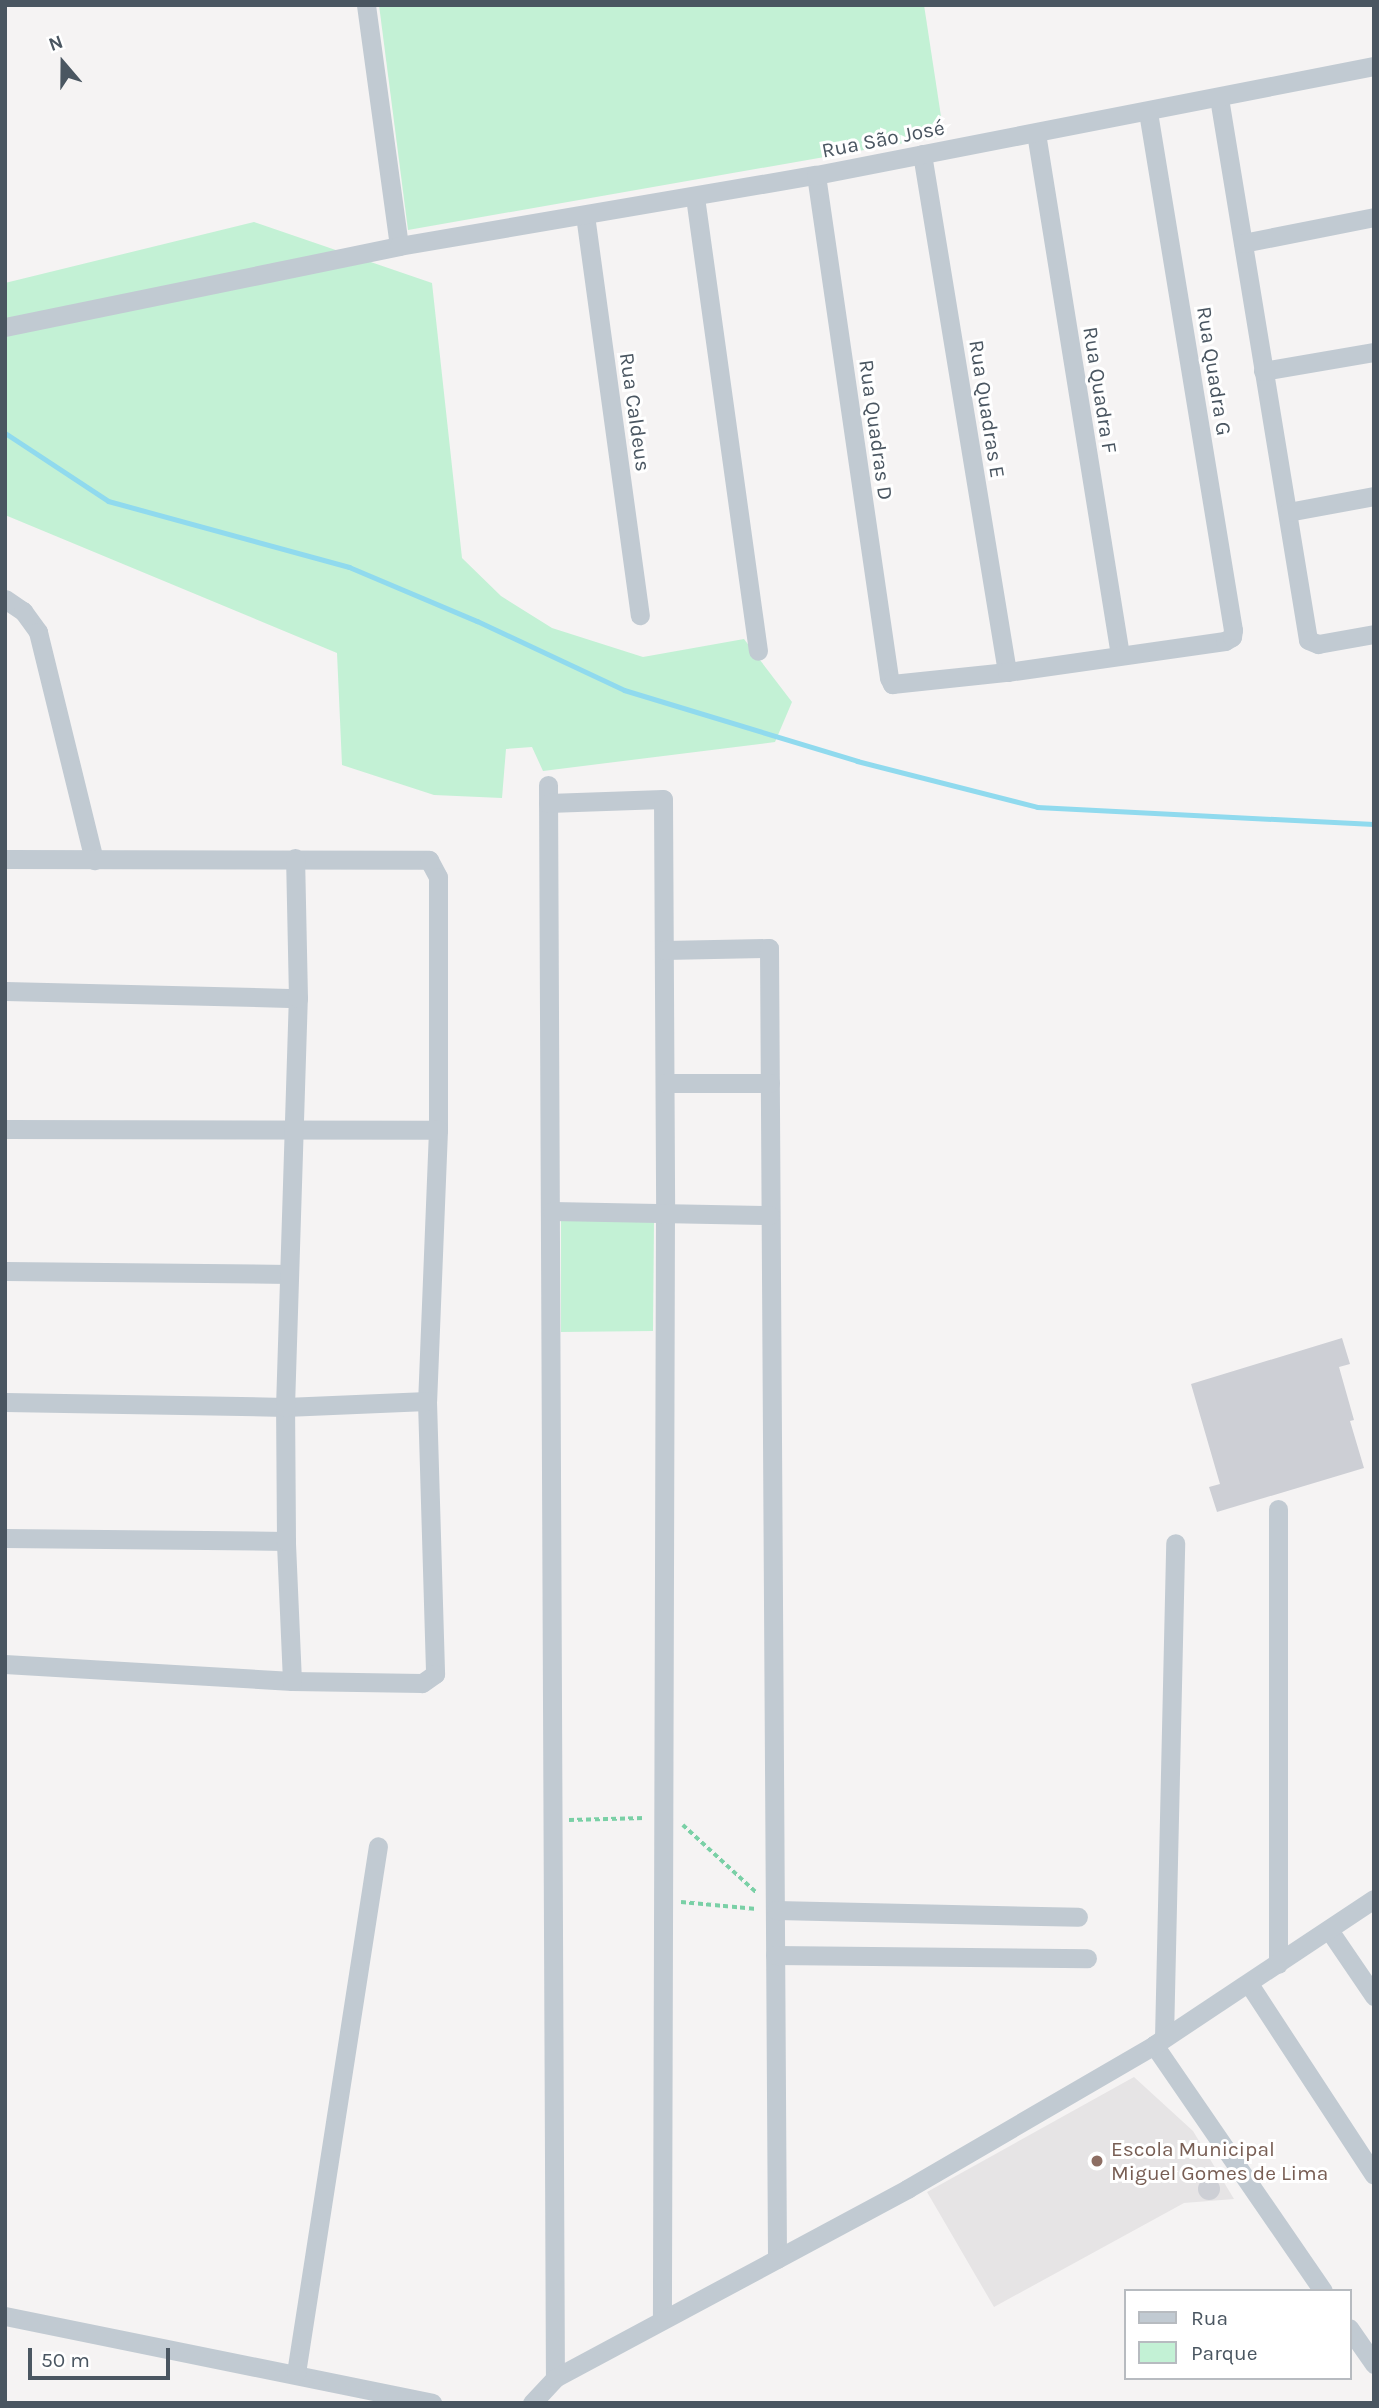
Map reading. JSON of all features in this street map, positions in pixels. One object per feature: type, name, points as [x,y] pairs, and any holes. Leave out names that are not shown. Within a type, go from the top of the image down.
[{"type":"street","points":[[366,5],[399,246]]},
{"type":"street","name":"Rua São José","points":[[5,327],[399,246],[816,175],[1374,66]]},
{"type":"street","points":[[1219,97],[1308,640],[1312,644],[1374,634]]},
{"type":"street","name":"Rua Quadra G","points":[[1120,655],[1225,641],[1232,637],[1231,617],[1148,112]]},
{"type":"street","name":"Rua Quadra F","points":[[1036,133],[1120,655]]},
{"type":"street","name":"Rua Quadras E","points":[[922,154],[1007,672]]},
{"type":"street","name":"Rua Quadras D","points":[[816,175],[889,678],[892,684],[899,685],[1007,672]]},
{"type":"street","points":[[695,197],[758,651]]},
{"type":"street","name":"Rua Caldeus","points":[[585,215],[640,615]]},
{"type":"street","points":[[1242,243],[1374,217]]},
{"type":"street","points":[[1263,372],[1374,352]]},
{"type":"street","points":[[1288,512],[1374,496]]},
{"type":"street","points":[[5,599],[23,611],[38,632],[94,860]]},
{"type":"street","points":[[1007,672],[1120,655]]},
{"type":"street","points":[[555,2378],[552,1211],[548,794],[663,799],[665,1213],[661,1900],[662,2318]]},
{"type":"street","points":[[292,1681],[286,1541],[285,1407],[298,998],[295,858]]},
{"type":"street","points":[[5,859],[419,858],[429,860],[438,877],[438,1130],[427,1401],[435,1674],[422,1683],[292,1681],[5,1664]]},
{"type":"street","points":[[664,950],[769,948],[777,2259]]},
{"type":"street","points":[[5,991],[298,998]]},
{"type":"street","points":[[664,1083],[770,1083]]},
{"type":"street","points":[[5,1129],[438,1130]]},
{"type":"street","points":[[552,1211],[771,1215]]},
{"type":"street","points":[[5,1271],[289,1274]]},
{"type":"street","points":[[5,1402],[285,1407],[427,1401]]},
{"type":"street","points":[[1278,1509],[1278,1964]]},
{"type":"street","points":[[5,1538],[286,1541]]},
{"type":"street","points":[[1175,1543],[1159,2042],[1323,2289]]},
{"type":"street","points":[[296,2373],[378,1846]]},
{"type":"street","points":[[532,2403],[555,2378],[662,2318],[907,2189],[1159,2042],[1374,1899]]},
{"type":"street","points":[[776,1910],[1078,1917]]},
{"type":"street","points":[[1329,1930],[1374,1996]]},
{"type":"street","points":[[775,1955],[1087,1958]]},
{"type":"street","points":[[1249,1984],[1374,2175]]},
{"type":"street","points":[[5,2316],[296,2373],[432,2403]]},
{"type":"street","points":[[1351,2331],[1374,2364]]},
{"type":"path","points":[[553,1820],[662,1818],[682,1824],[776,1910]]},
{"type":"path","points":[[661,1900],[776,1910]]},
{"type":"shaded area","name":"Escola Municipal Miguel Gomes de Lima","points":[[1134,2077],[1193,2131],[1234,2199],[1184,2203],[994,2307],[927,2192]]},
{"type":"green space","points":[[379,5],[924,5],[944,136],[408,230]]},
{"type":"green space","points":[[254,222],[432,283],[462,558],[501,596],[552,628],[643,657],[744,639],[792,702],[775,742],[543,771],[532,747],[506,749],[502,798],[434,795],[342,765],[337,653],[5,515],[5,283]]},
{"type":"green space","points":[[561,1221],[654,1221],[653,1331],[561,1332]]},
{"type":"building","points":[[1342,1338],[1350,1364],[1339,1367],[1354,1420],[1350,1421],[1364,1468],[1217,1512],[1209,1487],[1220,1484],[1191,1384]]},
{"type":"building","points":[[1209,2178],[1217,2181],[1220,2189],[1217,2197],[1209,2200],[1201,2197],[1198,2189],[1201,2181]]},
{"type":"waterway","points":[[5,433],[108,501],[349,567],[477,621],[624,690],[857,761],[1037,807],[1374,824]]},
{"type":"place","name":"Escola Municipal Miguel Gomes de Lima","points":[[1097,2161]]}]
